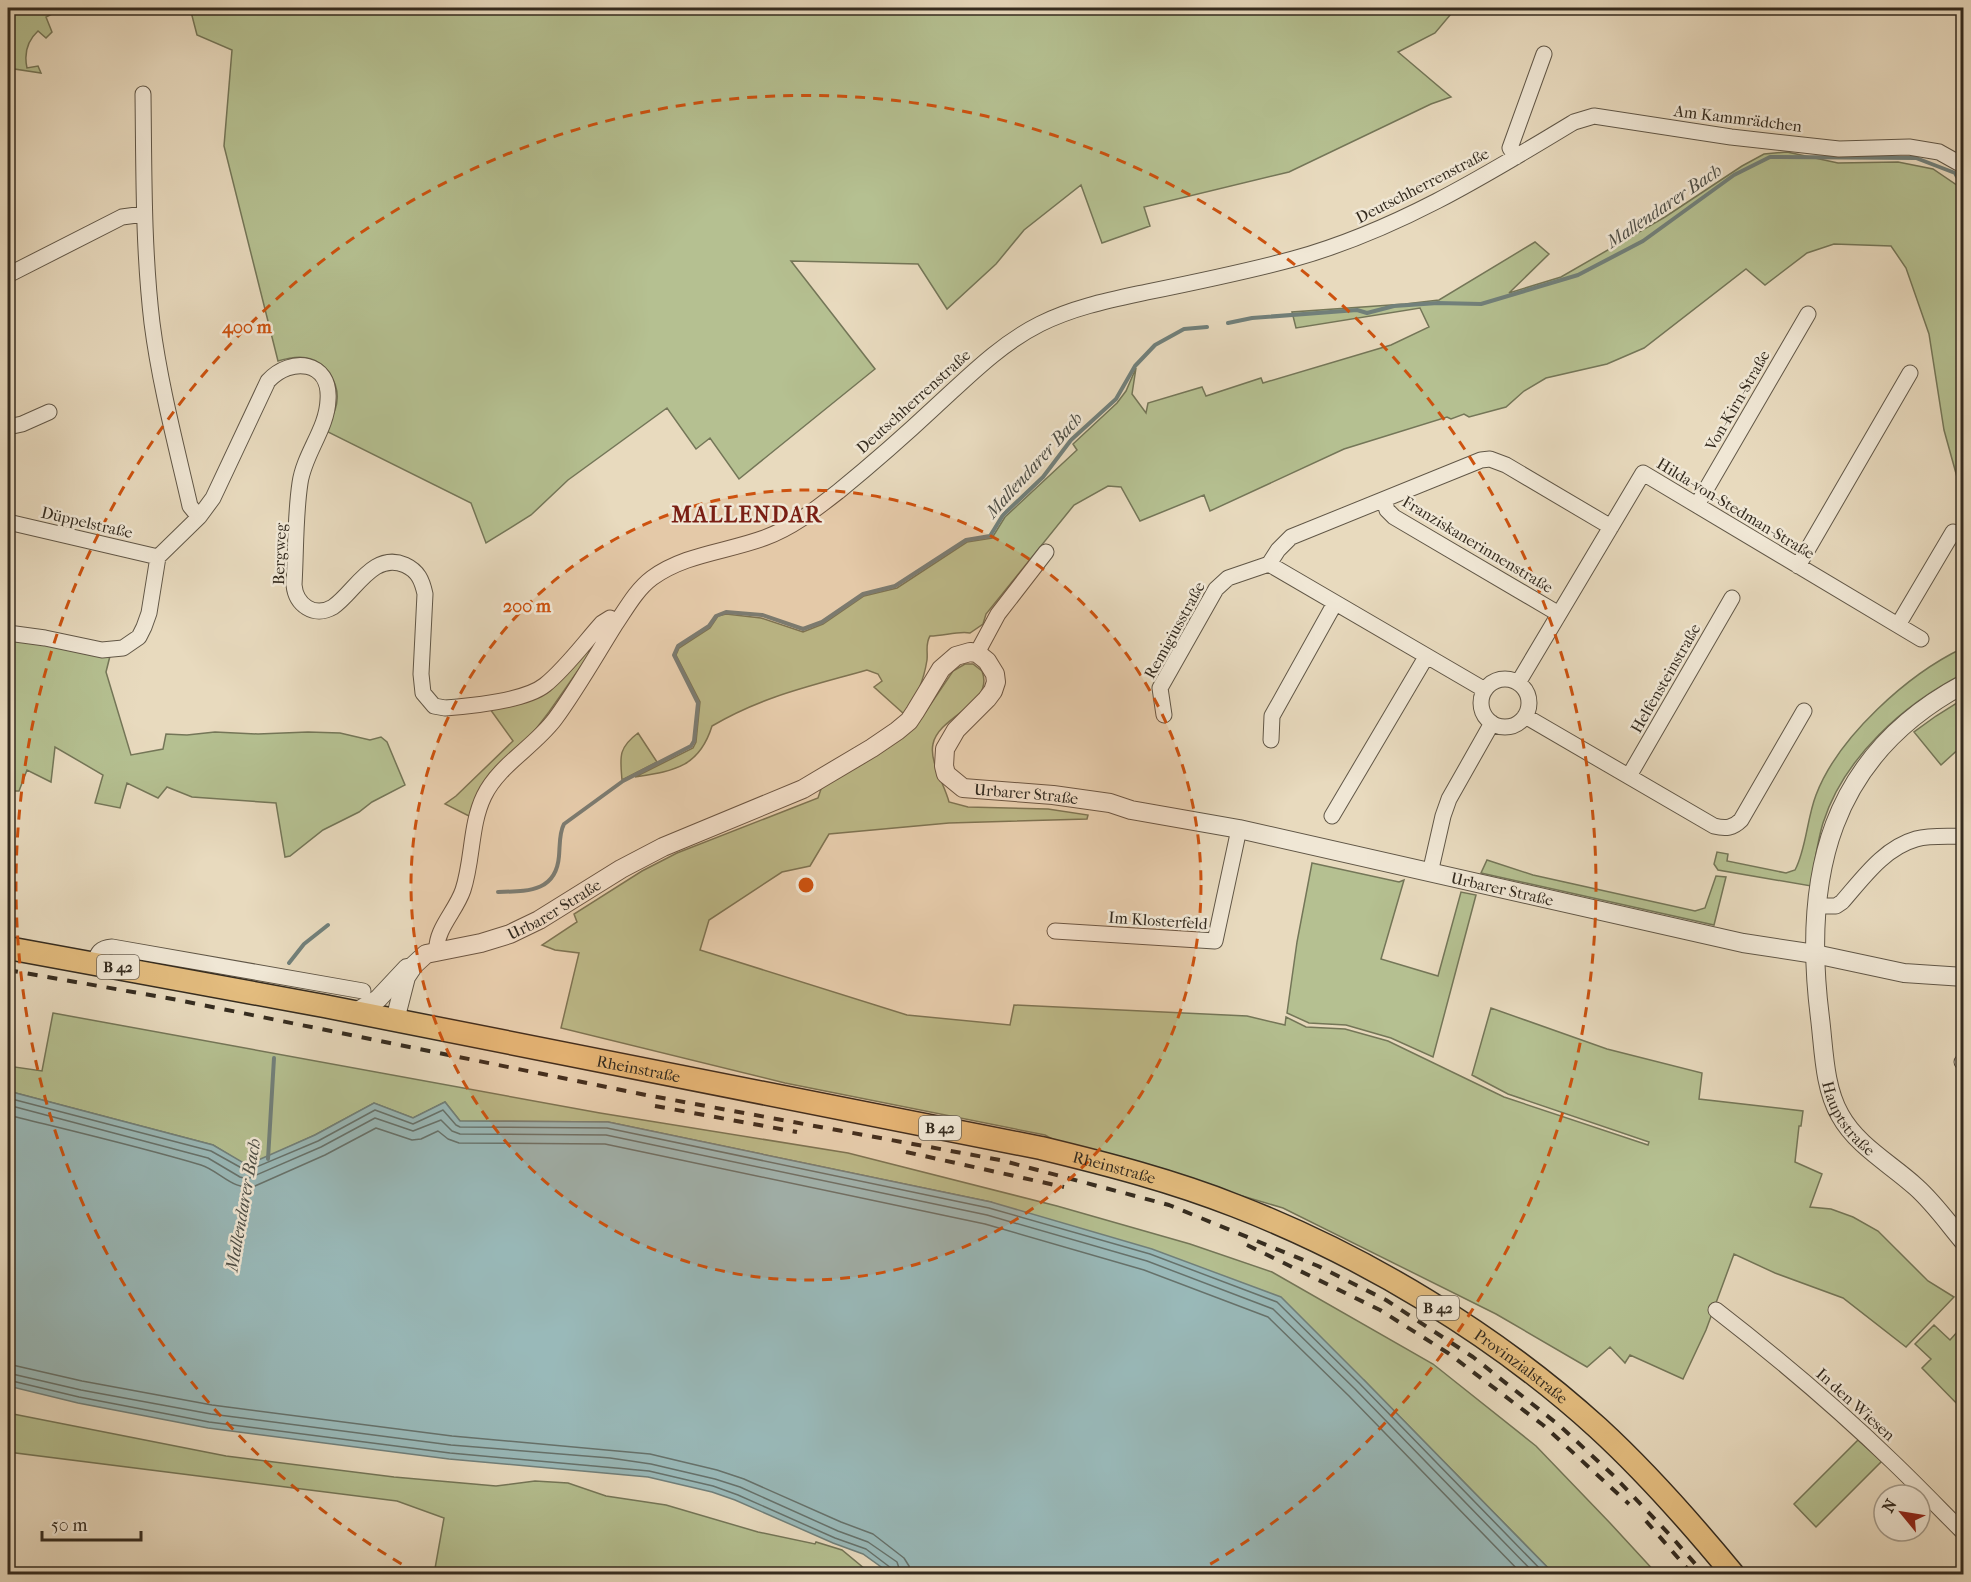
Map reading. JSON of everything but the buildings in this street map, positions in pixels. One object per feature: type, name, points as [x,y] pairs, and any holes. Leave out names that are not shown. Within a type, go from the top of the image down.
[{"type":"main road","name":"Rheinstraße","points":[[8,948],[356,1012],[1041,1148],[1161,1180],[1263,1216]]},
{"type":"main road","name":"Provinzialstraße","points":[[1263,1216],[1401,1286],[1508,1356],[1596,1426],[1624,1452],[1664,1493],[1733,1575]]},
{"type":"street","name":"Deutschherrenstraße","points":[[437,951],[438,934],[454,911],[462,894],[468,872],[476,818],[484,796],[499,774],[553,721],[632,599],[649,580],[667,569],[696,557],[763,539],[798,521],[839,491],[982,363],[1019,335],[1039,324],[1084,306],[1294,258],[1352,239],[1443,198],[1516,157],[1510,148],[1544,54]]},
{"type":"street","points":[[143,94],[144,214],[152,322],[162,382],[190,506],[199,517]]},
{"type":"street","name":"Am Kammrädchen","points":[[1516,157],[1574,122],[1594,117],[1839,149],[1910,147],[1939,152],[1964,166]]},
{"type":"street","points":[[8,275],[122,217],[144,214]]},
{"type":"street","name":"Von-Kirn-Straße","points":[[1697,505],[1808,314]]},
{"type":"street","name":"Bergweg","points":[[158,557],[199,517],[213,498],[268,381],[283,369],[291,366],[306,366],[319,373],[327,386],[328,394],[326,414],[300,482],[294,585],[295,594],[305,606],[321,611],[333,608],[371,569],[380,564],[400,563],[410,567],[422,581],[425,594],[421,674],[423,693],[434,706],[445,708],[521,697],[534,692],[545,686],[602,623],[610,618],[617,622]]},
{"type":"street","points":[[1798,566],[1910,373]]},
{"type":"street","points":[[8,427],[22,424],[49,412]]},
{"type":"street","name":"Franziskanerinnenstraße","points":[[1269,564],[1278,550],[1291,537],[1481,459],[1490,459],[1506,465],[1611,527]]},
{"type":"street","name":"Hilda-von-Stedman-Straße","points":[[1518,683],[1643,473],[1921,639]]},
{"type":"street","name":"Franziskanerinnenstraße","points":[[1384,500],[1387,510],[1394,517],[1559,614]]},
{"type":"street","name":"Düppelstraße","points":[[8,522],[158,557]]},
{"type":"street","points":[[1898,626],[1953,532]]},
{"type":"street","points":[[977,653],[998,614],[1046,552]]},
{"type":"street","points":[[8,633],[102,650],[123,648],[139,637],[149,614],[158,557]]},
{"type":"street","points":[[1269,564],[1485,690]]},
{"type":"street","name":"Remigiusstraße","points":[[1164,715],[1160,688],[1216,589],[1228,578],[1269,564]]},
{"type":"street","name":"Helfensteinstraße","points":[[1629,776],[1732,598]]},
{"type":"street","points":[[1271,740],[1272,716],[1335,603]]},
{"type":"street","name":"Urbarer Straße","points":[[356,1012],[378,999],[405,969],[426,954],[481,943],[510,934],[539,920],[621,869],[663,847],[803,789],[872,748],[909,721],[933,680],[945,665],[964,652],[977,653],[987,661],[995,674],[996,682],[987,699],[956,730],[945,749],[946,774],[957,785],[970,790],[1053,795],[1110,803],[1131,810],[1239,829],[1743,943],[1815,954],[1904,973],[1964,977]]},
{"type":"street","points":[[1332,816],[1426,657]]},
{"type":"street","points":[[1503,679],[1518,683],[1527,694],[1529,702],[1525,716],[1514,725],[1507,727],[1492,723],[1483,712],[1482,697],[1485,690],[1490,684],[1503,679]]},
{"type":"street","name":"Hauptstraße","points":[[1964,684],[1915,714],[1881,745],[1853,783],[1834,822],[1823,860],[1817,906],[1815,954],[1819,1010],[1828,1079],[1841,1118],[1867,1147],[1925,1196],[1964,1242]]},
{"type":"street","points":[[1525,716],[1714,826],[1732,827],[1741,820],[1804,711]]},
{"type":"street","points":[[1430,873],[1449,799],[1492,723]]},
{"type":"street","name":"Im Klosterfeld","points":[[1055,931],[1215,941],[1239,829]]},
{"type":"street","points":[[1817,906],[1836,906],[1842,902],[1886,854],[1901,845],[1917,838],[1964,836]]},
{"type":"street","points":[[94,963],[98,952],[103,948],[112,947],[363,991]]},
{"type":"street","points":[[395,1020],[406,977],[414,964]]},
{"type":"street","points":[[324,1006],[329,984]]},
{"type":"street","name":"In den Wiesen","points":[[1716,1310],[1770,1352],[1862,1433],[1964,1533]]},
{"type":"green space","points":[[19,8],[64,8],[46,17],[52,32],[46,38],[38,31],[27,48],[27,68],[38,66],[41,73],[8,68],[8,15]]},
{"type":"green space","points":[[190,8],[1456,8],[1435,33],[1398,52],[1451,97],[1431,104],[1289,172],[1144,207],[1150,226],[1102,243],[1081,185],[1024,230],[996,264],[947,309],[918,264],[791,261],[875,369],[739,479],[710,438],[696,449],[667,408],[568,480],[531,515],[486,543],[471,503],[326,431],[336,408],[337,394],[334,381],[322,365],[303,357],[278,361],[224,146],[232,50],[197,35]]},
{"type":"green space","points":[[1787,152],[1838,163],[1898,162],[1933,169],[1961,188],[1964,195],[1964,434],[1960,436],[1964,448],[1963,513],[1957,477],[1944,430],[1929,334],[1906,268],[1891,246],[1834,244],[1807,253],[1765,285],[1746,269],[1644,348],[1607,364],[1546,378],[1524,391],[1506,407],[1469,417],[1464,414],[1451,419],[1447,417],[1344,449],[1210,511],[1204,495],[1140,521],[1121,487],[1108,486],[1074,505],[986,614],[983,624],[970,633],[930,636],[922,681],[904,714],[874,687],[882,681],[878,674],[867,670],[769,699],[750,707],[712,726],[700,751],[683,765],[635,777],[693,748],[696,742],[700,702],[676,655],[679,648],[710,628],[718,616],[726,614],[761,618],[803,632],[823,624],[864,596],[897,588],[967,542],[992,538],[1005,517],[1077,450],[1073,444],[1117,403],[1126,391],[1136,368],[1132,394],[1146,413],[1148,403],[1202,387],[1206,396],[1261,378],[1263,383],[1391,345],[1429,327],[1420,308],[1296,328],[1292,312],[1439,300],[1535,242],[1549,254],[1509,293],[1561,277],[1665,217],[1742,166],[1764,154]]},
{"type":"green space","points":[[607,629],[549,712],[469,816],[445,804],[513,741],[490,709],[524,703]]},
{"type":"green space","points":[[8,636],[110,656],[106,672],[131,755],[163,749],[166,734],[308,732],[340,733],[370,740],[381,737],[387,742],[405,785],[323,830],[290,856],[285,857],[276,803],[192,797],[167,787],[158,798],[127,783],[120,808],[95,803],[103,775],[55,747],[51,782],[27,770],[19,791],[8,791]]},
{"type":"green space","points":[[1963,648],[1963,674],[1941,686],[1898,717],[1861,755],[1845,776],[1823,823],[1811,886],[1718,870],[1714,864],[1717,852],[1728,854],[1727,861],[1786,873],[1795,870],[1802,853],[1816,795],[1826,773],[1841,751],[1877,710],[1898,691],[1942,659]]},
{"type":"green space","points":[[965,664],[973,664],[982,671],[984,683],[981,693],[937,734],[932,751],[935,766],[949,802],[968,807],[1048,809],[1088,815],[1087,819],[949,823],[829,834],[810,866],[782,872],[709,920],[700,950],[907,1015],[1010,1025],[1014,1005],[1247,1016],[1285,1025],[1286,1017],[1306,1027],[1345,1029],[1388,1041],[1504,1097],[1648,1145],[1649,1142],[1508,1094],[1472,1075],[1491,1008],[1607,1049],[1702,1073],[1699,1099],[1803,1111],[1795,1162],[1822,1174],[1810,1207],[1831,1209],[1853,1217],[1878,1231],[1928,1281],[1954,1297],[1906,1347],[1843,1298],[1775,1273],[1734,1254],[1706,1330],[1683,1379],[1630,1355],[1625,1363],[1610,1347],[1587,1367],[1496,1314],[1283,1208],[1054,1140],[1045,1135],[785,1083],[561,1028],[579,953],[555,950],[542,945],[577,922],[574,914],[642,871],[677,853],[818,798],[822,786],[918,723],[953,671]]},
{"type":"green space","points":[[1963,699],[1963,745],[1941,765],[1914,732]]},
{"type":"green space","points":[[638,733],[657,762],[622,780],[621,765],[624,748]]},
{"type":"green space","points":[[1487,860],[1533,875],[1695,911],[1705,908],[1716,876],[1726,877],[1714,925],[1481,873]]},
{"type":"green space","points":[[1312,863],[1399,882],[1404,880],[1381,959],[1438,976],[1461,892],[1476,895],[1433,1057],[1391,1038],[1346,1025],[1309,1023],[1287,1013],[1297,942]]},
{"type":"green space","points":[[53,1013],[600,1113],[848,1153],[1057,1206],[1190,1244],[1272,1272],[1433,1364],[1536,1446],[1657,1574],[1554,1574],[1364,1380],[991,1202],[608,1122],[460,1121],[445,1102],[413,1118],[374,1103],[315,1135],[247,1166],[213,1145],[8,1091],[8,1066],[42,1071]]},
{"type":"green space","points":[[1934,1325],[1950,1340],[1958,1331],[1963,1336],[1963,1410],[1922,1368],[1931,1359],[1915,1344]]},
{"type":"green space","points":[[8,1413],[226,1456],[394,1477],[496,1486],[535,1481],[568,1483],[606,1496],[666,1505],[758,1532],[815,1544],[816,1542],[842,1550],[871,1574],[434,1574],[444,1518],[397,1501],[8,1452]]},
{"type":"green space","points":[[1858,1440],[1882,1461],[1816,1527],[1794,1504]]},
{"type":"water","points":[[8,1091],[213,1145],[247,1165],[315,1135],[374,1103],[413,1118],[445,1102],[460,1121],[608,1122],[991,1202],[1152,1249],[1281,1297],[1554,1574],[891,1574],[863,1554],[735,1500],[712,1492],[648,1477],[449,1459],[208,1428],[78,1403],[8,1386]]},
{"type":"waterway","name":"Mallendarer Bach","points":[[1228,323],[1252,318],[1357,310],[1367,313],[1394,306],[1438,303],[1481,304],[1578,275],[1643,241],[1734,175],[1770,157],[1916,158],[1955,173],[1964,189]]},
{"type":"waterway","name":"Mallendarer Bach","points":[[498,892],[529,890],[546,883],[557,868],[560,835],[564,824],[623,781],[691,746],[694,741],[698,703],[674,655],[678,646],[709,626],[716,616],[726,612],[762,615],[803,629],[822,622],[863,594],[895,586],[966,540],[990,536],[1003,515],[1043,477],[1071,440],[1116,399],[1135,366],[1155,345],[1184,329],[1207,327]]},
{"type":"waterway","name":"Mallendarer Bach","points":[[289,963],[304,944],[328,925]]},
{"type":"waterway","name":"Mallendarer Bach","points":[[268,1159],[274,1058]]},
{"type":"railway","points":[[8,970],[178,1000],[646,1095],[1000,1160],[1169,1205],[1318,1266],[1386,1300],[1473,1357],[1560,1426],[1614,1476],[1704,1574]]},
{"type":"railway","points":[[655,1106],[797,1132]]},
{"type":"railway","points":[[906,1152],[1064,1187]]},
{"type":"railway","points":[[1247,1245],[1380,1310],[1448,1353],[1543,1425],[1629,1504]]},
{"type":"railway","points":[[1646,1521],[1692,1574]]},
{"type":"district","name":"MALLENDAR","points":[[747,514]]}]
